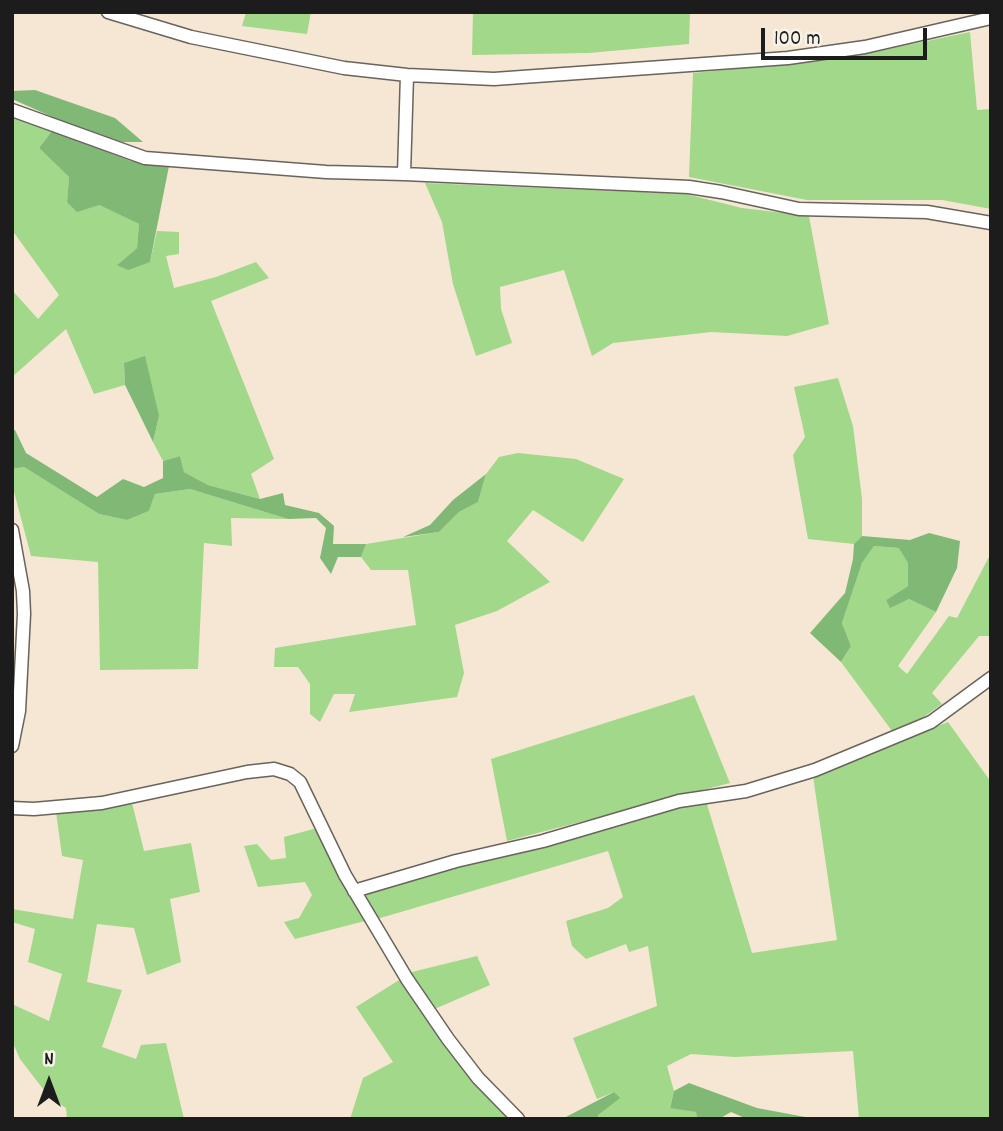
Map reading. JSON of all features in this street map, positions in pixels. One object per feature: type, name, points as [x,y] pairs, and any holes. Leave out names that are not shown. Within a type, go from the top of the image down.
[{"type":"street","points":[[108,12],[191,37],[344,68],[407,75],[494,79],[788,58],[865,47],[991,18]]},
{"type":"street","points":[[404,174],[407,75]]},
{"type":"street","points":[[12,110],[145,158],[267,169],[689,187],[799,209],[927,212],[991,223]]},
{"type":"street","points":[[12,530],[23,591],[24,614],[19,711],[12,746]]},
{"type":"street","points":[[354,891],[404,875],[543,841],[679,801],[746,791],[815,770],[931,723],[991,678]]},
{"type":"street","points":[[12,808],[34,809],[102,803],[274,769],[290,774],[300,782],[354,891],[407,979],[478,1078],[518,1119]]},
{"type":"green space","points":[[246,12],[311,12],[307,34],[242,26]]},
{"type":"green space","points":[[473,12],[690,12],[689,44],[589,53],[472,55]]},
{"type":"green space","points":[[970,32],[977,110],[991,109],[991,209],[942,200],[807,200],[689,177],[693,73],[846,58]]},
{"type":"green space","points":[[35,90],[115,118],[143,142],[122,142],[57,119],[12,99],[12,91]]},
{"type":"green space","points":[[12,116],[52,131],[39,148],[69,177],[67,202],[99,205],[139,224],[137,248],[118,264],[150,262],[157,231],[179,232],[179,254],[166,256],[174,288],[216,277],[256,262],[269,278],[211,301],[274,459],[251,474],[260,499],[208,485],[184,472],[180,456],[163,461],[153,442],[159,416],[124,363],[125,385],[94,394],[66,329],[12,377],[12,290],[38,319],[59,295],[12,230]]},
{"type":"green space","points":[[52,131],[131,161],[169,166],[150,262],[128,270],[117,265],[137,248],[139,224],[99,205],[77,212],[67,202],[69,177],[39,148]]},
{"type":"green space","points":[[425,183],[686,194],[742,208],[809,216],[829,324],[787,336],[711,332],[613,343],[592,356],[564,270],[500,287],[501,309],[512,343],[476,356],[453,284],[442,222]]},
{"type":"green space","points":[[145,356],[159,416],[153,442],[125,385],[124,363]]},
{"type":"green space","points":[[838,378],[853,426],[862,499],[862,536],[854,544],[808,539],[793,455],[805,437],[794,387]]},
{"type":"green space","points":[[12,430],[15,430],[26,453],[97,497],[123,479],[144,487],[163,478],[163,461],[180,456],[184,472],[208,485],[260,499],[283,493],[285,505],[319,513],[334,526],[333,544],[366,544],[361,557],[338,557],[331,574],[320,558],[326,528],[316,518],[288,519],[190,489],[155,494],[149,511],[127,520],[99,514],[24,467],[12,469]]},
{"type":"green space","points":[[518,453],[576,459],[624,479],[583,542],[533,510],[507,541],[550,582],[497,611],[455,625],[464,673],[457,697],[349,712],[355,694],[334,694],[320,722],[310,714],[310,684],[298,667],[274,667],[275,648],[416,625],[408,570],[371,570],[361,557],[366,544],[439,532],[459,512],[478,502],[486,474],[499,457]]},
{"type":"green space","points":[[24,467],[99,514],[127,520],[149,511],[155,494],[190,489],[288,519],[231,518],[232,546],[204,543],[198,669],[100,670],[98,562],[31,556],[12,484],[12,469]]},
{"type":"green space","points":[[486,474],[478,502],[459,512],[439,532],[403,537],[430,525],[453,500]]},
{"type":"green space","points":[[929,533],[960,541],[957,568],[936,612],[909,599],[890,608],[886,600],[908,586],[908,563],[899,548],[874,546],[862,563],[842,623],[851,646],[841,662],[810,633],[845,593],[854,544],[862,536],[910,540]]},
{"type":"green space","points":[[874,546],[900,548],[908,563],[908,586],[886,600],[890,607],[909,599],[936,612],[898,666],[907,674],[949,616],[957,618],[991,553],[991,636],[979,636],[932,693],[942,704],[922,718],[892,731],[841,662],[851,646],[842,623],[862,563]]},
{"type":"green space","points":[[694,695],[730,783],[507,841],[491,759]]},
{"type":"green space","points":[[948,722],[991,782],[991,1119],[859,1119],[853,1051],[735,1057],[691,1054],[667,1066],[674,1091],[670,1107],[696,1112],[697,1119],[599,1119],[598,1115],[614,1092],[597,1099],[573,1038],[657,1006],[648,946],[629,952],[626,944],[586,959],[572,946],[566,921],[608,908],[623,897],[608,851],[377,919],[364,892],[706,801],[752,953],[837,940],[813,776]]},
{"type":"green space","points":[[132,803],[144,851],[191,843],[200,892],[170,899],[181,962],[147,975],[134,928],[97,924],[87,982],[122,990],[102,1047],[136,1059],[141,1045],[166,1043],[184,1119],[67,1119],[66,1108],[50,1098],[20,1059],[12,1041],[12,1004],[49,1021],[62,974],[28,962],[35,929],[12,922],[12,909],[73,919],[83,860],[62,856],[56,812]]},
{"type":"green space","points":[[317,828],[350,883],[365,921],[295,939],[284,922],[299,918],[312,895],[305,882],[258,887],[244,846],[257,844],[271,860],[286,858],[284,837]]},
{"type":"green space","points":[[477,956],[490,985],[423,1014],[459,1062],[508,1119],[350,1119],[363,1078],[393,1062],[356,1007],[412,972]]},
{"type":"green space","points":[[689,1083],[757,1108],[816,1119],[747,1119],[731,1112],[719,1119],[697,1119],[696,1112],[670,1108],[674,1091]]},
{"type":"green space","points":[[614,1092],[620,1098],[598,1115],[599,1119],[562,1119]]}]
